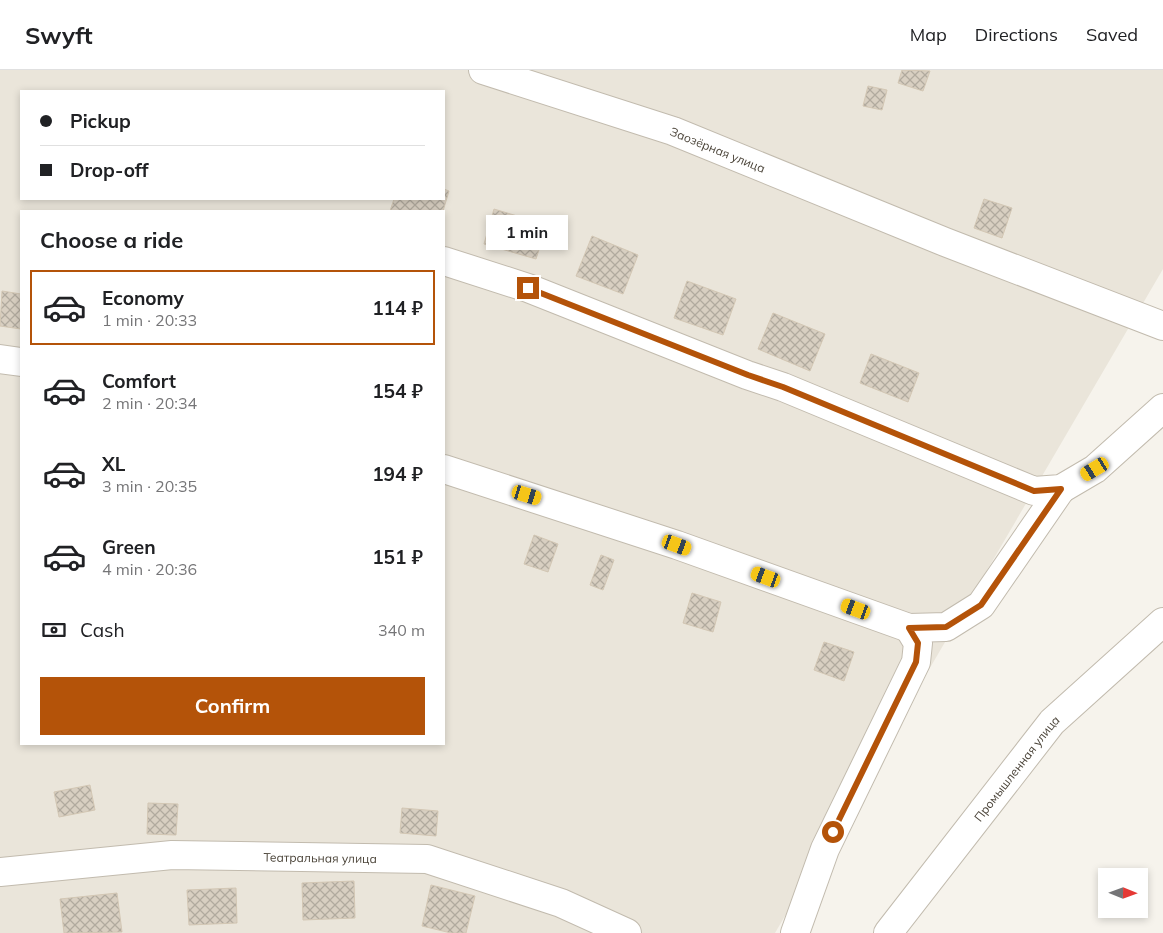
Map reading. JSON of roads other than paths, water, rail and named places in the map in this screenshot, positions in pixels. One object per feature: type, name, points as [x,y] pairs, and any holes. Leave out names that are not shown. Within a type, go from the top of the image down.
[{"type":"street","name":"Заозёрная улица","points":[[484,70],[673,131],[945,242],[1163,326]]},
{"type":"street","points":[[445,261],[528,288],[783,387],[1034,491],[1061,489]]},
{"type":"street","points":[[0,359],[20,362]]},
{"type":"street","points":[[445,469],[677,545],[909,628],[946,627],[981,605],[1061,489],[1095,469],[1163,408]]},
{"type":"street","name":"Промышленная улица","points":[[888,933],[1052,722],[1163,622]]},
{"type":"street","points":[[795,933],[825,849],[916,662],[918,643],[909,628]]},
{"type":"street","name":"Театральная улица","points":[[0,872],[172,855],[427,858],[561,902],[627,933]]}]
